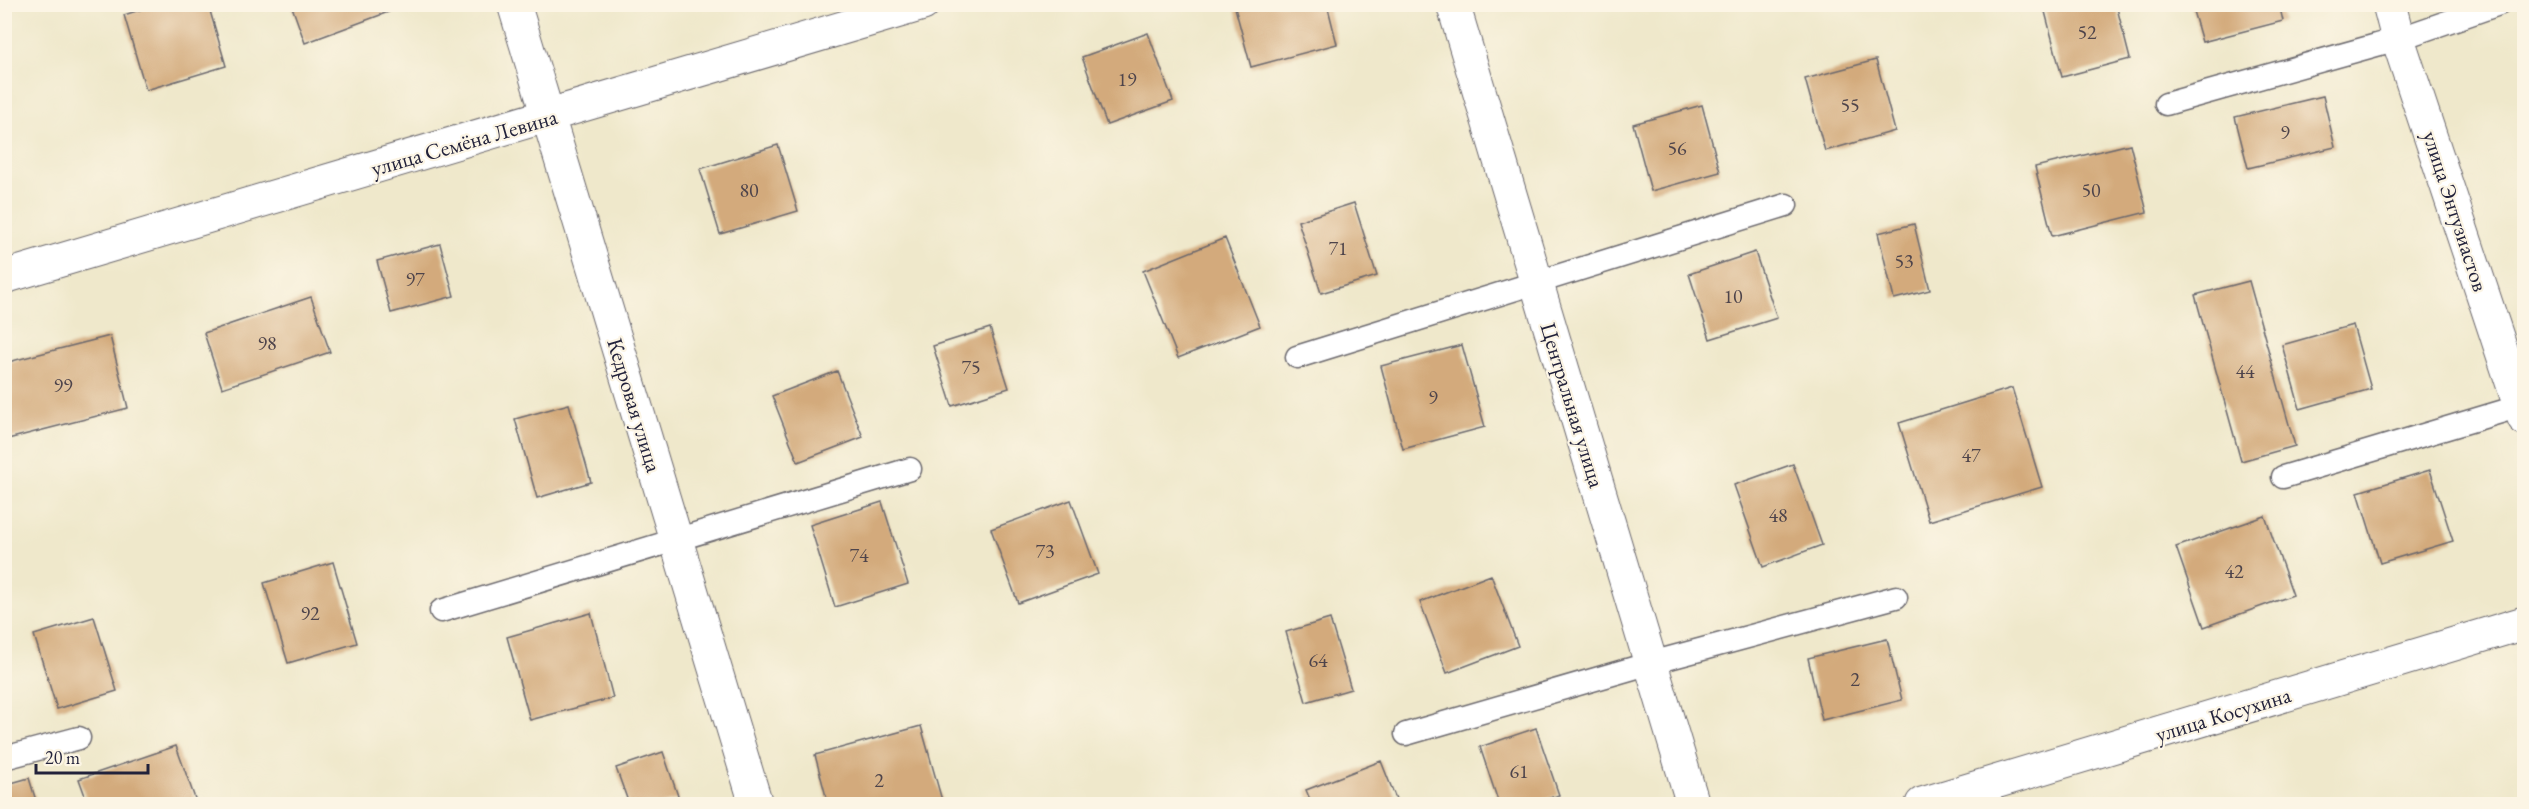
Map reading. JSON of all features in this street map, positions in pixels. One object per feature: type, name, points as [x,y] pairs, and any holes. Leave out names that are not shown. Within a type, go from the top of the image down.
[{"type":"street","name":"Кедровая улица","points":[[514,4],[756,804]]},
{"type":"street","name":"улица Семёна Левина","points":[[4,278],[923,4]]},
{"type":"street","name":"Центральная улица","points":[[1454,4],[1693,804]]},
{"type":"street","name":"улица Энтузиастов","points":[[2389,4],[2398,39],[2523,410]]},
{"type":"street","name":"улица Косухина","points":[[1922,804],[2524,623]]},
{"type":"lane","points":[[2166,104],[2398,39],[2499,4]]},
{"type":"lane","points":[[1298,357],[1786,205]]},
{"type":"lane","points":[[2283,477],[2523,410]]},
{"type":"lane","points":[[441,611],[910,469]]},
{"type":"lane","points":[[1406,734],[1651,663],[1896,597]]},
{"type":"lane","points":[[4,758],[80,738]]},
{"type":"building","points":[[158,4],[208,4],[226,66],[146,90],[124,15]]},
{"type":"building","points":[[291,4],[389,4],[391,11],[305,43]]},
{"type":"building","points":[[1234,4],[1327,4],[1337,44],[1251,67]]},
{"type":"building","points":[[2043,4],[2116,4],[2130,59],[2062,77]]},
{"type":"building","points":[[2191,4],[2279,4],[2283,21],[2202,42]]},
{"type":"building","points":[[1148,33],[1173,101],[1107,125],[1082,57]]},
{"type":"building","points":[[1876,60],[1895,131],[1825,151],[1805,79]]},
{"type":"building","points":[[2323,96],[2335,147],[2248,168],[2235,117]]},
{"type":"building","points":[[1702,105],[1720,172],[1651,191],[1633,124]]},
{"type":"building","points":[[2130,144],[2147,212],[2052,236],[2035,167]]},
{"type":"building","points":[[778,145],[798,211],[720,234],[700,169]]},
{"type":"building","points":[[1354,203],[1377,276],[1321,293],[1298,221]]},
{"type":"building","points":[[1914,224],[1930,290],[1894,299],[1878,233]]},
{"type":"building","points":[[1225,238],[1260,326],[1178,358],[1143,271]]},
{"type":"building","points":[[440,244],[454,296],[391,313],[377,261]]},
{"type":"building","points":[[1755,252],[1777,318],[1710,339],[1689,274]]},
{"type":"building","points":[[2249,281],[2295,446],[2241,461],[2195,295]]},
{"type":"building","points":[[311,297],[330,352],[222,388],[204,333]]},
{"type":"building","points":[[2353,325],[2371,389],[2300,409],[2282,345]]},
{"type":"building","points":[[990,328],[1009,388],[952,406],[933,346]]},
{"type":"building","points":[[110,336],[128,408],[4,440],[4,363]]},
{"type":"building","points":[[1462,345],[1485,427],[1403,449],[1381,366]]},
{"type":"building","points":[[837,371],[863,437],[798,462],[772,396]]},
{"type":"building","points":[[2012,388],[2042,487],[1929,521],[1899,423]]},
{"type":"building","points":[[569,404],[591,482],[537,498],[515,419]]},
{"type":"building","points":[[1793,464],[1822,545],[1763,567],[1734,485]]},
{"type":"building","points":[[2430,470],[2453,541],[2380,563],[2358,492]]},
{"type":"building","points":[[1071,500],[1098,574],[1018,603],[991,529]]},
{"type":"building","points":[[882,502],[908,584],[835,607],[810,525]]},
{"type":"building","points":[[2265,516],[2293,595],[2204,627],[2176,547]]},
{"type":"building","points":[[333,562],[357,643],[288,663],[264,583]]},
{"type":"building","points":[[1491,575],[1518,646],[1447,673],[1420,602]]},
{"type":"building","points":[[591,613],[613,698],[530,720],[507,637]]},
{"type":"building","points":[[94,617],[117,691],[57,709],[34,635]]},
{"type":"building","points":[[1330,619],[1351,689],[1306,702],[1286,632]]},
{"type":"building","points":[[1887,639],[1902,700],[1822,720],[1808,658]]},
{"type":"building","points":[[921,726],[943,804],[828,804],[815,755]]},
{"type":"building","points":[[1536,728],[1559,795],[1531,804],[1499,804],[1480,747]]},
{"type":"building","points":[[176,746],[197,804],[88,804],[79,779]]},
{"type":"building","points":[[663,752],[679,799],[662,804],[629,804],[616,768]]},
{"type":"building","points":[[1381,761],[1398,804],[1312,804],[1306,790]]},
{"type":"building","points":[[29,778],[37,804],[4,804],[4,785]]}]
